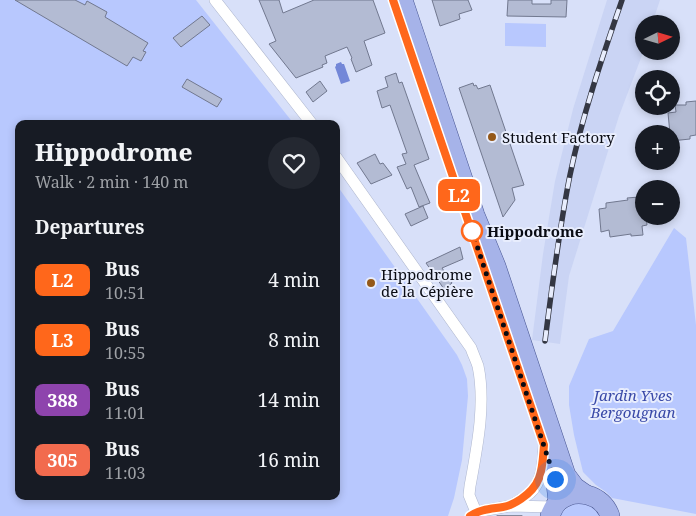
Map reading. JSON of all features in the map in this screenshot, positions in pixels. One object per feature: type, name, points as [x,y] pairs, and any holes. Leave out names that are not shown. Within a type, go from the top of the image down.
[{"type":"main road","points":[[394,0],[544,445],[556,484],[554,508]]},
{"type":"main road","points":[[402,0],[475,215],[496,266],[566,475],[575,487],[603,504],[610,516]]},
{"type":"main road","points":[[554,508],[568,496],[584,494]]},
{"type":"street","points":[[215,0],[309,120]]},
{"type":"street","points":[[340,163],[471,348],[478,365],[480,430],[469,495],[473,514],[510,506],[554,508]]},
{"type":"street","points":[[510,506],[530,493],[537,484],[542,467],[544,445]]},
{"type":"shaded area","points":[[607,0],[660,0],[655,15],[635,15],[635,60],[640,60],[619,116],[569,276],[560,344],[532,340],[555,181],[573,109]]},
{"type":"shaded area","points":[[341,62],[344,64],[350,81],[341,84],[335,67],[336,64]]},
{"type":"green space","name":"Hippodrome de la Cépière","points":[[0,0],[196,0],[291,120],[15,120],[15,500],[340,500],[340,190],[457,355],[467,379],[468,396],[462,460],[448,516],[0,516]]},
{"type":"green space","points":[[505,23],[546,24],[546,47],[505,46]]},
{"type":"green space","name":"Jardin Yves Bergougnan","points":[[674,228],[686,238],[696,325],[696,514],[612,498],[596,485],[583,472],[569,405],[569,386],[589,339],[613,331]]},
{"type":"green space","points":[[578,503],[591,507],[600,516],[560,516],[563,511]]},
{"type":"building","points":[[15,0],[75,0],[85,5],[87,1],[107,12],[105,17],[148,43],[143,51],[146,52],[141,61],[133,57],[127,66]]},
{"type":"building","points":[[259,0],[279,0],[283,13],[314,0],[373,0],[385,33],[364,41],[372,65],[356,72],[347,47],[325,56],[327,63],[322,65],[323,67],[296,78],[269,44],[276,41]]},
{"type":"building","points":[[432,0],[468,0],[472,10],[459,14],[460,19],[440,26]]},
{"type":"building","points":[[508,0],[532,0],[532,4],[551,4],[551,0],[567,0],[566,17],[507,16]]},
{"type":"building","points":[[202,16],[210,25],[181,47],[173,38]]},
{"type":"building","points":[[396,73],[399,83],[402,82],[429,159],[414,165],[430,203],[419,207],[411,187],[407,189],[397,167],[406,164],[402,154],[407,153],[390,105],[382,108],[377,91],[388,87],[385,77]]},
{"type":"building","points":[[187,79],[222,99],[217,107],[182,87]]},
{"type":"building","points":[[320,81],[327,91],[313,102],[306,92]]},
{"type":"building","name":"Student Factory","points":[[473,83],[478,89],[490,85],[524,185],[512,188],[515,200],[503,217],[459,88]]},
{"type":"building","points":[[696,101],[696,135],[690,136],[690,139],[680,140],[680,125],[669,125],[668,115],[680,115],[680,105],[686,105],[686,102]]},
{"type":"building","points":[[375,154],[380,164],[383,163],[392,175],[371,184],[357,163]]},
{"type":"building","points":[[635,197],[635,225],[647,225],[642,226],[643,235],[631,236],[631,234],[610,237],[609,230],[601,232],[599,209],[606,208],[606,203],[628,200],[627,198]]},
{"type":"building","points":[[423,206],[428,218],[411,226],[405,214]]},
{"type":"building","points":[[460,247],[463,259],[442,268],[452,283],[444,289],[426,263]]},
{"type":"tram line","points":[[497,516],[522,516]]},
{"type":"railway","points":[[545,341],[559,237],[575,153],[593,87],[622,0]]},
{"type":"bus line","name":"L2","points":[[393,0],[544,445],[540,475],[537,484],[530,493],[510,506],[476,512],[470,516]]},
{"type":"place","name":"Student Factory","points":[[492,137]]},
{"type":"place","name":"Hippodrome","points":[[472,231]]},
{"type":"place","name":"Hippodrome de la Cépière","points":[[371,283]]},
{"type":"route","points":[[472,231],[555,479]]}]
